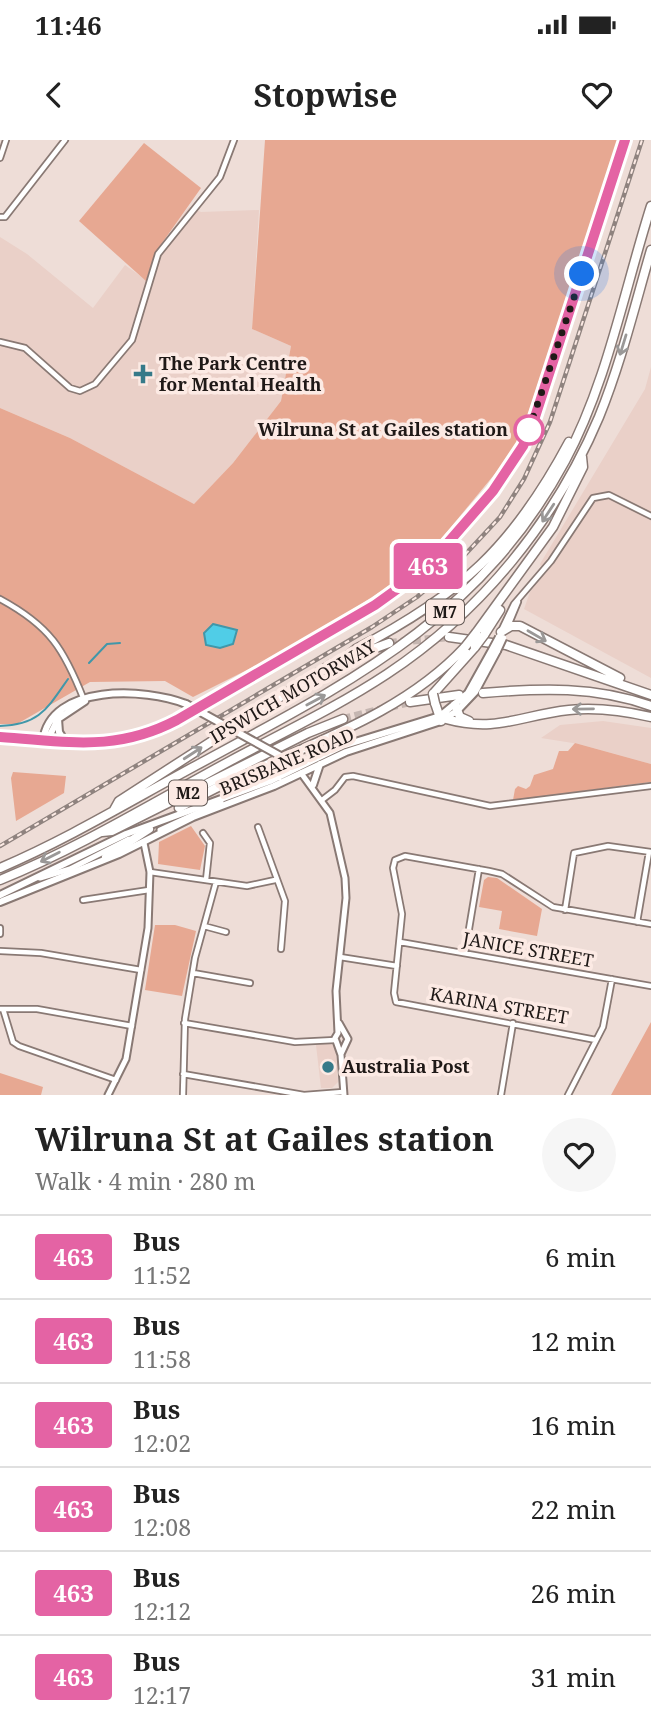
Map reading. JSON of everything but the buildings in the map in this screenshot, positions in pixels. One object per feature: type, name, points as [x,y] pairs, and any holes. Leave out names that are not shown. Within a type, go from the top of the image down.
[{"type":"highway","name":"IPSWICH MOTORWAY","points":[[0,868],[114,810],[339,688],[440,617],[486,572],[524,526],[554,481],[579,433],[596,387],[651,206]]},
{"type":"highway","name":"IPSWICH MOTORWAY","points":[[0,880],[99,832],[366,687],[426,646],[475,602],[522,549],[547,515],[582,454],[609,391],[651,250]]},
{"type":"highway","points":[[346,657],[355,649],[428,609],[473,573],[527,511],[570,438],[579,433]]},
{"type":"highway","points":[[179,808],[391,704],[435,675],[480,634],[506,601],[508,591],[564,508],[583,467],[582,454]]},
{"type":"highway","points":[[513,613],[517,625],[647,693]]},
{"type":"highway","points":[[503,633],[517,625]]},
{"type":"highway","points":[[480,634],[475,647],[434,698],[442,719],[474,725],[502,725],[544,714],[583,709],[651,717]]},
{"type":"highway","points":[[449,637],[506,645],[647,693]]},
{"type":"highway","name":"M2","points":[[114,810],[119,801],[346,657],[389,643]]},
{"type":"highway","points":[[483,693],[562,688],[614,695],[651,706]]},
{"type":"highway","points":[[410,702],[459,695]]},
{"type":"highway","points":[[456,708],[461,719],[474,725]]},
{"type":"highway","name":"M2","points":[[99,832],[112,831],[299,737],[343,719]]},
{"type":"highway","points":[[106,857],[149,829]]},
{"type":"main road","points":[[0,737],[66,743],[118,741],[167,725],[400,589],[446,548],[493,491],[523,446],[535,417],[625,140]]},
{"type":"main road","name":"BRISBANE ROAD","points":[[0,895],[40,878],[126,834],[321,763],[364,744],[442,719],[456,708],[476,682],[503,633]]},
{"type":"main road","points":[[45,741],[45,727],[53,716],[72,704],[129,692],[165,696],[186,704],[299,770]]},
{"type":"main road","points":[[45,741],[58,719],[85,701]]},
{"type":"main road","points":[[58,719],[59,732],[66,743]]},
{"type":"main road","name":"BRISBANE ROAD","points":[[0,902],[145,843],[193,817],[299,770],[351,743],[442,719]]},
{"type":"main road","points":[[279,777],[284,760]]},
{"type":"main road","points":[[313,785],[321,763]]},
{"type":"street","points":[[0,158],[6,140]]},
{"type":"street","points":[[0,217],[5,217],[65,140]]},
{"type":"street","points":[[0,342],[25,348],[70,388],[80,391],[95,384],[129,345],[158,254],[220,177],[234,140]]},
{"type":"street","points":[[503,633],[509,613],[533,578],[551,561],[593,498],[609,495],[651,516]]},
{"type":"street","points":[[0,599],[40,626],[59,644],[85,701]]},
{"type":"street","points":[[503,633],[519,599]]},
{"type":"street","points":[[183,1074],[297,1094],[343,1093],[338,1020],[345,878],[334,824],[313,785],[299,770]]},
{"type":"street","points":[[322,800],[335,790],[345,777],[353,776],[499,806],[651,786]]},
{"type":"street","points":[[145,843],[173,823],[239,793]]},
{"type":"street","points":[[258,827],[286,909],[281,949]]},
{"type":"street","points":[[203,833],[210,849],[206,880]]},
{"type":"street","points":[[40,878],[82,863],[127,839],[145,843]]},
{"type":"street","points":[[108,1095],[126,1059],[148,928],[150,872],[145,843]]},
{"type":"street","points":[[565,910],[575,853],[608,846],[650,852],[637,922]]},
{"type":"street","points":[[340,957],[397,966],[402,906],[393,868],[395,860],[405,856],[502,874],[546,904],[565,910],[651,925]]},
{"type":"street","points":[[465,953],[479,869]]},
{"type":"street","points":[[150,872],[255,886],[275,880]]},
{"type":"street","points":[[183,1095],[184,1023],[193,973],[216,882]]},
{"type":"street","points":[[83,900],[149,890]]},
{"type":"street","points":[[204,926],[226,932]]},
{"type":"street","points":[[0,928],[0,934]]},
{"type":"street","name":"JANICE STREET","points":[[400,942],[651,986]]},
{"type":"street","points":[[0,951],[53,954],[141,970]]},
{"type":"street","name":"KARINA STREET","points":[[397,966],[396,1002],[596,1040]]},
{"type":"street","points":[[193,973],[250,983]]},
{"type":"street","points":[[568,1095],[603,1027],[612,979]]},
{"type":"street","points":[[116,1080],[19,1046],[13,1042],[2,1009],[37,1009],[132,1026]]},
{"type":"street","points":[[184,1023],[295,1042],[340,1039]]},
{"type":"street","points":[[501,1095],[513,1023]]},
{"type":"shaded area","points":[[265,140],[619,140],[517,447],[418,567],[303,642],[193,697],[165,681],[90,682],[17,724],[0,724],[0,408],[70,438],[194,504],[233,463],[281,401],[291,346],[252,329]]},
{"type":"shaded area","points":[[144,143],[201,188],[155,253],[146,281],[79,221]]},
{"type":"shaded area","name":"The Park Centre for Mental Health","points":[[189,207],[201,212],[259,210],[252,329],[291,346],[281,401],[233,463],[194,504],[70,438],[0,408],[0,237],[27,254],[93,308],[125,265],[146,280],[155,253]]},
{"type":"shaded area","points":[[651,367],[651,678],[524,609],[530,592],[544,574],[540,564],[645,389]]},
{"type":"shaded area","points":[[603,721],[651,728],[651,764],[579,744],[541,738],[560,725]]},
{"type":"shaded area","points":[[575,743],[651,764],[651,782],[513,800],[518,786],[526,789],[534,775],[553,769],[559,751],[568,751]]},
{"type":"shaded area","points":[[13,772],[66,776],[64,793],[16,821],[11,778]]},
{"type":"shaded area","points":[[191,826],[205,846],[200,870],[158,864],[159,842]]},
{"type":"shaded area","points":[[488,877],[497,878],[542,909],[537,936],[499,929],[502,911],[479,907],[484,880]]},
{"type":"shaded area","points":[[155,925],[175,925],[196,931],[182,996],[145,990]]},
{"type":"shaded area","points":[[651,1022],[651,1095],[611,1095]]},
{"type":"shaded area","points":[[330,1043],[336,1048],[338,1082],[332,1088],[321,1088],[316,1045]]},
{"type":"shaded area","points":[[0,1073],[43,1087],[41,1095],[0,1095]]},
{"type":"water","points":[[213,624],[237,630],[233,644],[220,648],[206,645],[204,633]]},
{"type":"waterway","points":[[89,663],[107,644],[120,643]]},
{"type":"waterway","points":[[0,726],[33,719],[48,707],[68,679]]},
{"type":"tunnel","points":[[389,643],[449,637]]},
{"type":"tunnel","points":[[343,719],[410,702]]},
{"type":"railway","points":[[0,846],[372,627],[417,597],[461,559],[500,517],[524,479],[550,422],[642,140]]},
{"type":"bus line","name":"463","points":[[0,737],[86,744],[107,743],[147,733],[177,720],[375,605],[425,569],[493,491],[523,446],[535,417],[625,140]]},
{"type":"place","name":"The Park Centre for Mental Health","points":[[143,374]]},
{"type":"place","name":"Wilruna St at Gailes station","points":[[529,430]]},
{"type":"place","name":"Australia Post","points":[[328,1067]]},
{"type":"route","points":[[529,430],[527,435],[582,274]]}]
